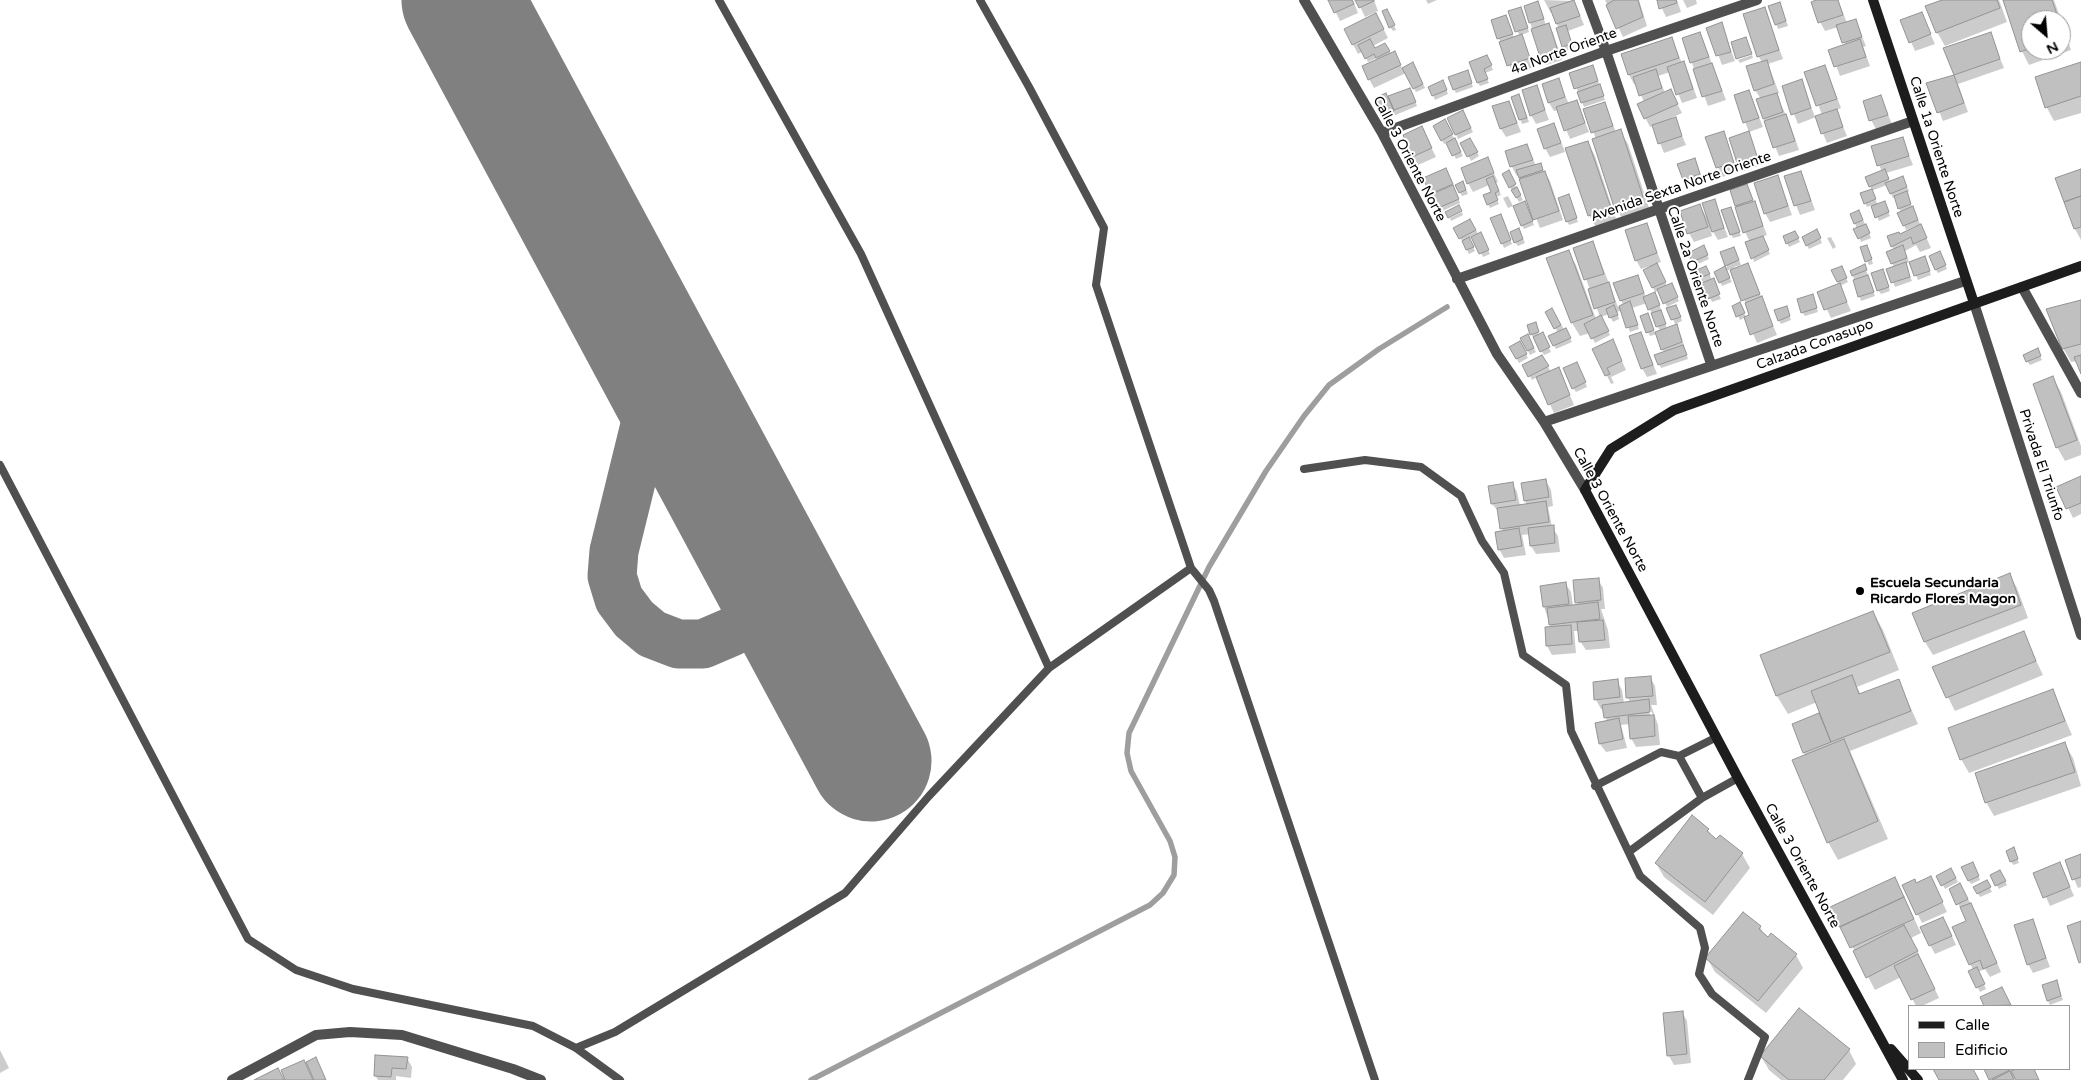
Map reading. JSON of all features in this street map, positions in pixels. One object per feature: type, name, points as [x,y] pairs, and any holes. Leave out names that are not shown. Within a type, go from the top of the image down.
[{"type":"street","name":"Calle 3 Oriente Norte","points":[[1304,0],[1382,133],[1457,279],[1470,298],[1497,354],[1544,422],[1585,490],[1738,778],[1901,1075],[1918,1080]]},
{"type":"street","name":"Calle 2a Oriente Norte","points":[[1587,0],[1606,51],[1710,364]]},
{"type":"street","name":"4a Norte Oriente","points":[[1382,133],[1606,51],[1757,0]]},
{"type":"street","name":"Calle 1a Oriente Norte","points":[[1873,0],[1965,281],[1974,303]]},
{"type":"street","name":"Avenida Sexta Norte Oriente","points":[[1457,279],[1914,121]]},
{"type":"street","name":"Calzada Conasupo","points":[[1585,490],[1611,450],[1674,410],[2081,266]]},
{"type":"street","points":[[1544,422],[1710,364],[1965,281]]},
{"type":"street","points":[[2022,288],[2081,392]]},
{"type":"street","name":"Privada El Triunfo","points":[[1974,303],[2081,635]]},
{"type":"street","points":[[232,1080],[316,1035],[350,1032],[402,1035],[513,1069],[541,1080]]},
{"type":"lane","points":[[719,0],[861,254],[1049,668]]},
{"type":"lane","points":[[980,0],[1104,228],[1096,285],[1193,570],[1209,590],[1375,1080]]},
{"type":"lane","points":[[1304,469],[1365,460],[1421,467],[1460,496],[1482,541],[1504,573],[1523,654],[1566,685],[1571,732],[1595,786],[1630,851],[1640,876],[1700,928],[1705,948],[1699,974],[1712,994],[1765,1037],[1748,1080]]},
{"type":"lane","points":[[0,465],[248,939],[296,970],[353,989],[533,1026],[576,1048],[620,1080]]},
{"type":"lane","points":[[576,1048],[615,1032],[845,893],[929,796],[1049,668],[1193,570]]},
{"type":"lane","points":[[1595,786],[1661,752],[1679,756],[1717,737]]},
{"type":"lane","points":[[1679,756],[1702,798]]},
{"type":"lane","points":[[1630,851],[1702,798],[1738,778]]},
{"type":"building","points":[[1328,0],[1352,0],[1354,4],[1334,13]]},
{"type":"building","points":[[1355,0],[1374,0],[1374,1],[1359,8]]},
{"type":"building","points":[[1574,0],[1580,16],[1556,24],[1550,8]]},
{"type":"building","points":[[1614,0],[1638,0],[1643,17],[1616,29],[1606,5]]},
{"type":"building","points":[[1657,0],[1676,0],[1677,3],[1659,9]]},
{"type":"building","points":[[1816,0],[1838,0],[1843,15],[1818,23],[1811,2]]},
{"type":"building","points":[[1942,0],[1997,0],[2000,8],[1936,33],[1925,6]]},
{"type":"building","points":[[2003,0],[2052,0],[2056,10],[2021,10],[2020,52]]},
{"type":"building","points":[[1538,1],[1544,19],[1529,23],[1524,6]]},
{"type":"building","points":[[1780,2],[1786,21],[1775,25],[1768,6]]},
{"type":"building","points":[[1521,7],[1528,28],[1515,32],[1508,11]]},
{"type":"building","points":[[1765,7],[1779,50],[1757,57],[1743,14]]},
{"type":"building","points":[[1387,9],[1395,25],[1389,28],[1382,11]]},
{"type":"building","points":[[1922,12],[1931,34],[1909,43],[1900,20]]},
{"type":"building","points":[[1376,13],[1384,29],[1352,45],[1344,29]]},
{"type":"building","points":[[1506,15],[1513,34],[1497,39],[1491,20]]},
{"type":"building","points":[[1856,19],[1862,37],[1842,43],[1836,25]]},
{"type":"building","points":[[1722,22],[1731,52],[1716,56],[1706,28]]},
{"type":"building","points":[[1549,23],[1558,51],[1540,57],[1531,29]]},
{"type":"building","points":[[1566,25],[1572,44],[1562,47],[1556,28]]},
{"type":"building","points":[[1700,32],[1709,57],[1690,63],[1682,38]]},
{"type":"building","points":[[1991,32],[2000,59],[1954,75],[1943,48]]},
{"type":"building","points":[[1522,34],[1530,58],[1507,66],[1499,42]]},
{"type":"building","points":[[1672,37],[1679,58],[1628,75],[1621,54]]},
{"type":"building","points":[[1746,37],[1752,54],[1736,59],[1731,42]]},
{"type":"building","points":[[1370,39],[1375,48],[1385,43],[1390,51],[1376,58],[1374,54],[1365,59],[1358,45]]},
{"type":"building","points":[[1860,39],[1866,57],[1834,67],[1828,50]]},
{"type":"building","points":[[1395,51],[1401,65],[1368,80],[1362,66]]},
{"type":"building","points":[[1487,55],[1492,65],[1484,69],[1488,79],[1477,83],[1469,62]]},
{"type":"building","points":[[1767,60],[1774,84],[1754,91],[1746,66]]},
{"type":"building","points":[[1684,61],[1693,89],[1676,95],[1667,67]]},
{"type":"building","points":[[1413,62],[1423,84],[1413,89],[1402,68]]},
{"type":"building","points":[[2081,62],[2081,96],[2045,108],[2035,77]]},
{"type":"building","points":[[1712,63],[1722,91],[1702,97],[1693,69]]},
{"type":"building","points":[[1593,65],[1598,81],[1574,89],[1569,73]]},
{"type":"building","points":[[1825,65],[1837,99],[1816,106],[1804,72]]},
{"type":"building","points":[[1656,69],[1662,88],[1639,96],[1633,77]]},
{"type":"building","points":[[1468,70],[1472,83],[1453,90],[1448,77]]},
{"type":"building","points":[[1954,75],[1964,103],[1937,113],[1926,83]]},
{"type":"building","points":[[1559,78],[1565,97],[1548,103],[1542,84]]},
{"type":"building","points":[[1802,79],[1811,108],[1791,115],[1782,86]]},
{"type":"building","points":[[1443,80],[1447,90],[1432,96],[1428,87]]},
{"type":"building","points":[[1600,84],[1604,96],[1581,103],[1577,92]]},
{"type":"building","points":[[1537,85],[1545,110],[1530,116],[1522,90]]},
{"type":"building","points":[[1410,88],[1416,102],[1394,110],[1388,96]]},
{"type":"building","points":[[1671,89],[1678,104],[1644,119],[1637,104]]},
{"type":"building","points":[[1749,90],[1759,118],[1743,123],[1734,95]]},
{"type":"building","points":[[1386,93],[1394,111],[1382,116],[1375,98]]},
{"type":"building","points":[[1777,93],[1783,112],[1763,119],[1756,99]]},
{"type":"building","points":[[1519,94],[1527,118],[1519,120],[1511,97]]},
{"type":"building","points":[[1881,95],[1888,115],[1869,121],[1863,101]]},
{"type":"building","points":[[1577,100],[1585,123],[1564,131],[1556,107]]},
{"type":"building","points":[[1509,101],[1517,123],[1500,129],[1492,106]]},
{"type":"building","points":[[1605,102],[1613,126],[1591,133],[1583,109]]},
{"type":"building","points":[[1837,109],[1843,127],[1821,134],[1815,116]]},
{"type":"building","points":[[1463,110],[1471,128],[1455,135],[1447,118]]},
{"type":"building","points":[[1786,114],[1795,141],[1773,148],[1764,121]]},
{"type":"building","points":[[1676,117],[1682,136],[1658,144],[1652,125]]},
{"type":"building","points":[[1445,119],[1453,134],[1441,141],[1433,126]]},
{"type":"building","points":[[1554,123],[1561,143],[1544,149],[1537,129]]},
{"type":"building","points":[[1422,126],[1432,148],[1412,157],[1403,135]]},
{"type":"building","points":[[1621,129],[1643,197],[1614,207],[1592,139]]},
{"type":"building","points":[[1724,131],[1734,163],[1716,168],[1705,137]]},
{"type":"building","points":[[1749,131],[1757,156],[1737,163],[1729,138]]},
{"type":"building","points":[[1903,137],[1909,156],[1877,166],[1871,146]]},
{"type":"building","points":[[1455,138],[1461,152],[1452,156],[1446,143]]},
{"type":"building","points":[[1470,138],[1478,152],[1467,157],[1460,143]]},
{"type":"building","points":[[1588,141],[1611,208],[1588,216],[1565,148]]},
{"type":"building","points":[[1527,144],[1533,160],[1510,167],[1505,151]]},
{"type":"building","points":[[1488,157],[1494,173],[1467,184],[1461,168]]},
{"type":"building","points":[[1695,158],[1700,174],[1683,180],[1677,164]]},
{"type":"building","points":[[1541,163],[1543,170],[1519,178],[1516,170]]},
{"type":"building","points":[[1446,168],[1453,184],[1430,194],[1423,178]]},
{"type":"building","points":[[1885,169],[1889,179],[1869,187],[1865,177]]},
{"type":"building","points":[[2081,169],[2081,196],[2064,202],[2055,178]]},
{"type":"building","points":[[1509,170],[1516,184],[1509,188],[1502,174]]},
{"type":"building","points":[[1545,171],[1559,211],[1533,220],[1519,179]]},
{"type":"building","points":[[1801,171],[1811,201],[1794,206],[1784,176]]},
{"type":"building","points":[[1778,175],[1788,206],[1764,214],[1754,183]]},
{"type":"building","points":[[1493,176],[1499,191],[1495,193],[1498,200],[1487,205],[1483,195],[1491,192],[1486,179]]},
{"type":"building","points":[[1903,176],[1907,187],[1890,194],[1885,183]]},
{"type":"building","points":[[1463,181],[1466,190],[1459,193],[1455,185]]},
{"type":"building","points":[[1747,184],[1753,200],[1735,206],[1730,190]]},
{"type":"building","points":[[1453,185],[1459,199],[1438,208],[1432,194]]},
{"type":"building","points":[[1517,187],[1521,195],[1516,198],[1511,190]]},
{"type":"building","points":[[1872,189],[1876,199],[1864,204],[1860,193]]},
{"type":"building","points":[[1907,191],[1911,204],[1898,209],[1894,196]]},
{"type":"building","points":[[1569,194],[1577,218],[1566,222],[1558,198]]},
{"type":"building","points":[[2081,196],[2081,227],[2074,229],[2064,202]]},
{"type":"building","points":[[1715,199],[1724,228],[1712,232],[1702,203]]},
{"type":"building","points":[[1525,201],[1533,221],[1521,226],[1513,206]]},
{"type":"building","points":[[1755,201],[1763,226],[1743,233],[1735,207]]},
{"type":"building","points":[[1885,201],[1889,212],[1875,218],[1871,206]]},
{"type":"building","points":[[1700,204],[1708,227],[1687,234],[1680,211]]},
{"type":"building","points":[[1459,205],[1462,211],[1448,218],[1445,212]]},
{"type":"building","points":[[1913,206],[1918,220],[1903,226],[1897,213]]},
{"type":"building","points":[[1731,207],[1740,232],[1730,235],[1721,210]]},
{"type":"building","points":[[1859,210],[1863,220],[1854,224],[1850,214]]},
{"type":"building","points":[[1501,214],[1511,240],[1501,244],[1490,218]]},
{"type":"building","points":[[1470,219],[1476,230],[1459,239],[1453,228]]},
{"type":"building","points":[[1647,223],[1657,253],[1635,261],[1625,230]]},
{"type":"building","points":[[1866,224],[1870,233],[1858,239],[1853,229]]},
{"type":"building","points":[[1921,224],[1927,238],[1913,244],[1911,237],[1891,247],[1887,236],[1899,232],[1900,234]]},
{"type":"building","points":[[1519,228],[1523,239],[1514,243],[1510,232]]},
{"type":"building","points":[[1817,229],[1821,238],[1806,246],[1802,237]]},
{"type":"building","points":[[1795,231],[1799,238],[1786,244],[1783,236]]},
{"type":"building","points":[[1481,232],[1489,250],[1479,254],[1471,237]]},
{"type":"building","points":[[1763,236],[1769,250],[1751,259],[1745,242]]},
{"type":"building","points":[[1469,237],[1474,247],[1466,250],[1462,241]]},
{"type":"building","points":[[1593,241],[1604,274],[1584,280],[1573,248]]},
{"type":"building","points":[[1704,245],[1708,255],[1692,262],[1688,253]]},
{"type":"building","points":[[1867,245],[1872,259],[1865,262],[1860,247]]},
{"type":"building","points":[[1903,245],[1907,258],[1891,264],[1886,252]]},
{"type":"building","points":[[1734,247],[1739,260],[1725,266],[1720,252]]},
{"type":"building","points":[[1569,250],[1593,315],[1571,323],[1546,258]]},
{"type":"building","points":[[1940,251],[1946,265],[1935,270],[1929,256]]},
{"type":"building","points":[[1925,256],[1930,271],[1914,276],[1909,262]]},
{"type":"building","points":[[1906,262],[1910,277],[1891,283],[1886,269]]},
{"type":"building","points":[[1657,263],[1666,282],[1652,288],[1643,270]]},
{"type":"building","points":[[1748,263],[1760,294],[1741,301],[1730,270]]},
{"type":"building","points":[[1865,264],[1867,270],[1852,276],[1850,271]]},
{"type":"building","points":[[1706,266],[1710,274],[1697,279],[1694,271]]},
{"type":"building","points":[[1725,266],[1730,278],[1719,283],[1714,272]]},
{"type":"building","points":[[1842,266],[1847,278],[1837,282],[1831,270]]},
{"type":"building","points":[[1883,269],[1889,287],[1877,291],[1871,273]]},
{"type":"building","points":[[1638,275],[1644,293],[1620,301],[1613,283]]},
{"type":"building","points":[[1868,275],[1874,292],[1858,297],[1853,280]]},
{"type":"building","points":[[1714,278],[1720,294],[1708,299],[1702,283]]},
{"type":"building","points":[[1609,282],[1615,302],[1594,309],[1588,289]]},
{"type":"building","points":[[1672,283],[1678,297],[1663,304],[1657,289]]},
{"type":"building","points":[[1840,283],[1847,302],[1824,310],[1817,292]]},
{"type":"building","points":[[1655,292],[1660,305],[1648,310],[1643,297]]},
{"type":"building","points":[[1813,294],[1817,308],[1801,313],[1797,299]]},
{"type":"building","points":[[1762,296],[1773,326],[1750,335],[1744,317],[1749,315],[1745,303]]},
{"type":"building","points":[[2081,300],[2081,344],[2062,349],[2046,309]]},
{"type":"building","points":[[1630,301],[1638,325],[1626,328],[1619,306]]},
{"type":"building","points":[[1740,302],[1745,313],[1736,317],[1732,306]]},
{"type":"building","points":[[1614,305],[1618,315],[1609,318],[1606,309]]},
{"type":"building","points":[[1676,305],[1681,317],[1671,320],[1666,308]]},
{"type":"building","points":[[1787,306],[1790,316],[1778,321],[1774,310]]},
{"type":"building","points":[[1552,308],[1561,325],[1554,329],[1545,312]]},
{"type":"building","points":[[1661,310],[1666,324],[1656,327],[1651,313]]},
{"type":"building","points":[[1648,313],[1654,330],[1646,333],[1640,316]]},
{"type":"building","points":[[1601,315],[1609,331],[1591,339],[1584,324]]},
{"type":"building","points":[[1536,322],[1539,332],[1530,335],[1527,325]]},
{"type":"building","points":[[1677,324],[1682,342],[1661,350],[1655,332]]},
{"type":"building","points":[[1566,328],[1571,338],[1553,346],[1548,336]]},
{"type":"building","points":[[1543,332],[1550,347],[1540,352],[1533,337]]},
{"type":"building","points":[[1641,332],[1653,365],[1641,369],[1629,336]]},
{"type":"building","points":[[1528,334],[1534,348],[1527,351],[1520,338]]},
{"type":"building","points":[[1613,339],[1622,361],[1607,368],[1610,374],[1605,376],[1592,349]]},
{"type":"building","points":[[1520,341],[1527,354],[1516,359],[1509,347]]},
{"type":"building","points":[[1683,345],[1687,355],[1658,365],[1654,355]]},
{"type":"building","points":[[2038,348],[2041,356],[2026,362],[2023,355]]},
{"type":"building","points":[[1542,355],[1549,366],[1528,377],[1522,365]]},
{"type":"building","points":[[2081,355],[2081,374],[2074,357]]},
{"type":"building","points":[[1577,362],[1586,382],[1572,389],[1563,368]]},
{"type":"building","points":[[1559,367],[1570,395],[1548,405],[1536,377]]},
{"type":"building","points":[[2053,376],[2077,440],[2056,448],[2033,384]]},
{"type":"building","points":[[2081,476],[2081,503],[2066,509],[2056,487]]},
{"type":"building","points":[[1546,479],[1549,497],[1524,501],[1521,483]]},
{"type":"building","points":[[1513,482],[1516,500],[1491,504],[1488,486]]},
{"type":"building","points":[[1546,501],[1549,522],[1500,529],[1497,508]]},
{"type":"building","points":[[1554,525],[1555,543],[1530,546],[1528,528]]},
{"type":"building","points":[[1519,528],[1522,546],[1498,550],[1495,532]]},
{"type":"building","points":[[2010,573],[2021,605],[1924,642],[1912,613]]},
{"type":"building","points":[[1599,578],[1601,600],[1575,603],[1573,580]]},
{"type":"building","points":[[1566,582],[1569,604],[1543,607],[1540,586]]},
{"type":"building","points":[[1598,602],[1600,619],[1549,625],[1547,608]]},
{"type":"building","points":[[1873,611],[1890,652],[1776,696],[1760,655]]},
{"type":"building","points":[[1603,620],[1605,640],[1579,642],[1577,622]]},
{"type":"building","points":[[1571,625],[1572,644],[1546,646],[1545,627]]},
{"type":"building","points":[[2024,631],[2036,661],[1946,698],[1932,667]]},
{"type":"building","points":[[1852,675],[1859,694],[1899,679],[1911,711],[1831,742],[1811,691]]},
{"type":"building","points":[[1651,676],[1653,696],[1626,698],[1625,678]]},
{"type":"building","points":[[1618,679],[1620,697],[1594,700],[1593,682]]},
{"type":"building","points":[[2053,689],[2065,721],[1960,760],[1948,728]]},
{"type":"building","points":[[1649,699],[1650,712],[1604,718],[1602,705]]},
{"type":"building","points":[[1819,713],[1831,742],[1803,753],[1792,724]]},
{"type":"building","points":[[1654,715],[1655,736],[1630,739],[1628,716]]},
{"type":"building","points":[[1619,718],[1623,739],[1599,744],[1595,723]]},
{"type":"building","points":[[1844,739],[1878,821],[1827,843],[1792,760]]},
{"type":"building","points":[[2065,742],[2075,772],[1985,803],[1975,773]]},
{"type":"building","points":[[1692,815],[1709,829],[1707,831],[1716,839],[1720,835],[1743,853],[1705,902],[1655,863]]},
{"type":"building","points":[[2014,847],[2018,859],[2010,862],[2006,851]]},
{"type":"building","points":[[2081,854],[2081,877],[2072,880],[2065,860]]},
{"type":"building","points":[[1973,862],[1979,876],[1968,881],[1961,867]]},
{"type":"building","points":[[2060,862],[2070,887],[2043,898],[2033,873]]},
{"type":"building","points":[[1951,868],[1956,878],[1941,886],[1936,876]]},
{"type":"building","points":[[2000,870],[2006,881],[1995,886],[1990,875]]},
{"type":"building","points":[[1931,876],[1943,902],[1916,915],[1902,885],[1915,879],[1916,883]]},
{"type":"building","points":[[1895,877],[1904,897],[1839,927],[1830,907]]},
{"type":"building","points":[[1987,880],[1991,887],[1977,894],[1973,887]]},
{"type":"building","points":[[1960,883],[1968,899],[1956,905],[1949,889]]},
{"type":"building","points":[[1904,897],[1914,919],[1850,948],[1840,927]]},
{"type":"building","points":[[1971,903],[1997,963],[1983,969],[1980,960],[1969,965],[1952,927],[1966,921],[1960,907]]},
{"type":"building","points":[[1743,912],[1761,926],[1759,929],[1768,937],[1771,933],[1797,954],[1758,1001],[1705,958]]},
{"type":"building","points":[[1943,917],[1952,936],[1929,946],[1920,927]]},
{"type":"building","points":[[2033,919],[2046,958],[2027,965],[2014,925]]},
{"type":"building","points":[[2081,921],[2081,962],[2079,963],[2067,926]]},
{"type":"building","points":[[1904,925],[1918,951],[1866,978],[1853,951]]},
{"type":"building","points":[[1918,954],[1935,989],[1911,1000],[1894,966]]},
{"type":"building","points":[[1977,967],[1985,984],[1976,988],[1968,971]]},
{"type":"building","points":[[2057,980],[2061,996],[2047,1001],[2042,985]]},
{"type":"building","points":[[2002,987],[2011,1005],[1984,1005],[1980,997]]},
{"type":"building","points":[[1799,1008],[1850,1049],[1824,1080],[1789,1080],[1760,1056]]},
{"type":"building","points":[[1683,1011],[1687,1054],[1667,1056],[1663,1013]]},
{"type":"building","points":[[375,1055],[408,1057],[406,1069],[392,1068],[391,1077],[374,1076]]},
{"type":"building","points":[[316,1057],[326,1080],[314,1080],[306,1062]]},
{"type":"building","points":[[304,1060],[313,1080],[285,1080],[281,1070]]},
{"type":"building","points":[[278,1068],[284,1080],[254,1080]]},
{"type":"building","points":[[1934,1070],[1974,1070],[1979,1080],[1939,1080]]},
{"type":"building","points":[[1984,1070],[2010,1070],[1989,1080]]},
{"type":"building","points":[[2034,1070],[2039,1080],[2016,1080],[2011,1071]]},
{"type":"building","points":[[2010,1071],[2014,1080],[1992,1080]]},
{"type":"waterway","points":[[811,1080],[1150,905],[1163,893],[1174,875],[1175,857],[1170,841],[1131,771],[1127,753],[1129,733],[1209,567],[1266,471],[1304,416],[1329,385],[1379,349],[1447,307]]},
{"type":"taxiway","points":[[659,368],[614,551],[612,576],[619,599],[634,619],[652,634],[678,644],[703,644],[731,632],[784,599]]},
{"type":"runway","points":[[462,0],[871,761]]},
{"type":"place","name":"Escuela Secundaria Ricardo Flores Magon","points":[[1860,591]]}]
